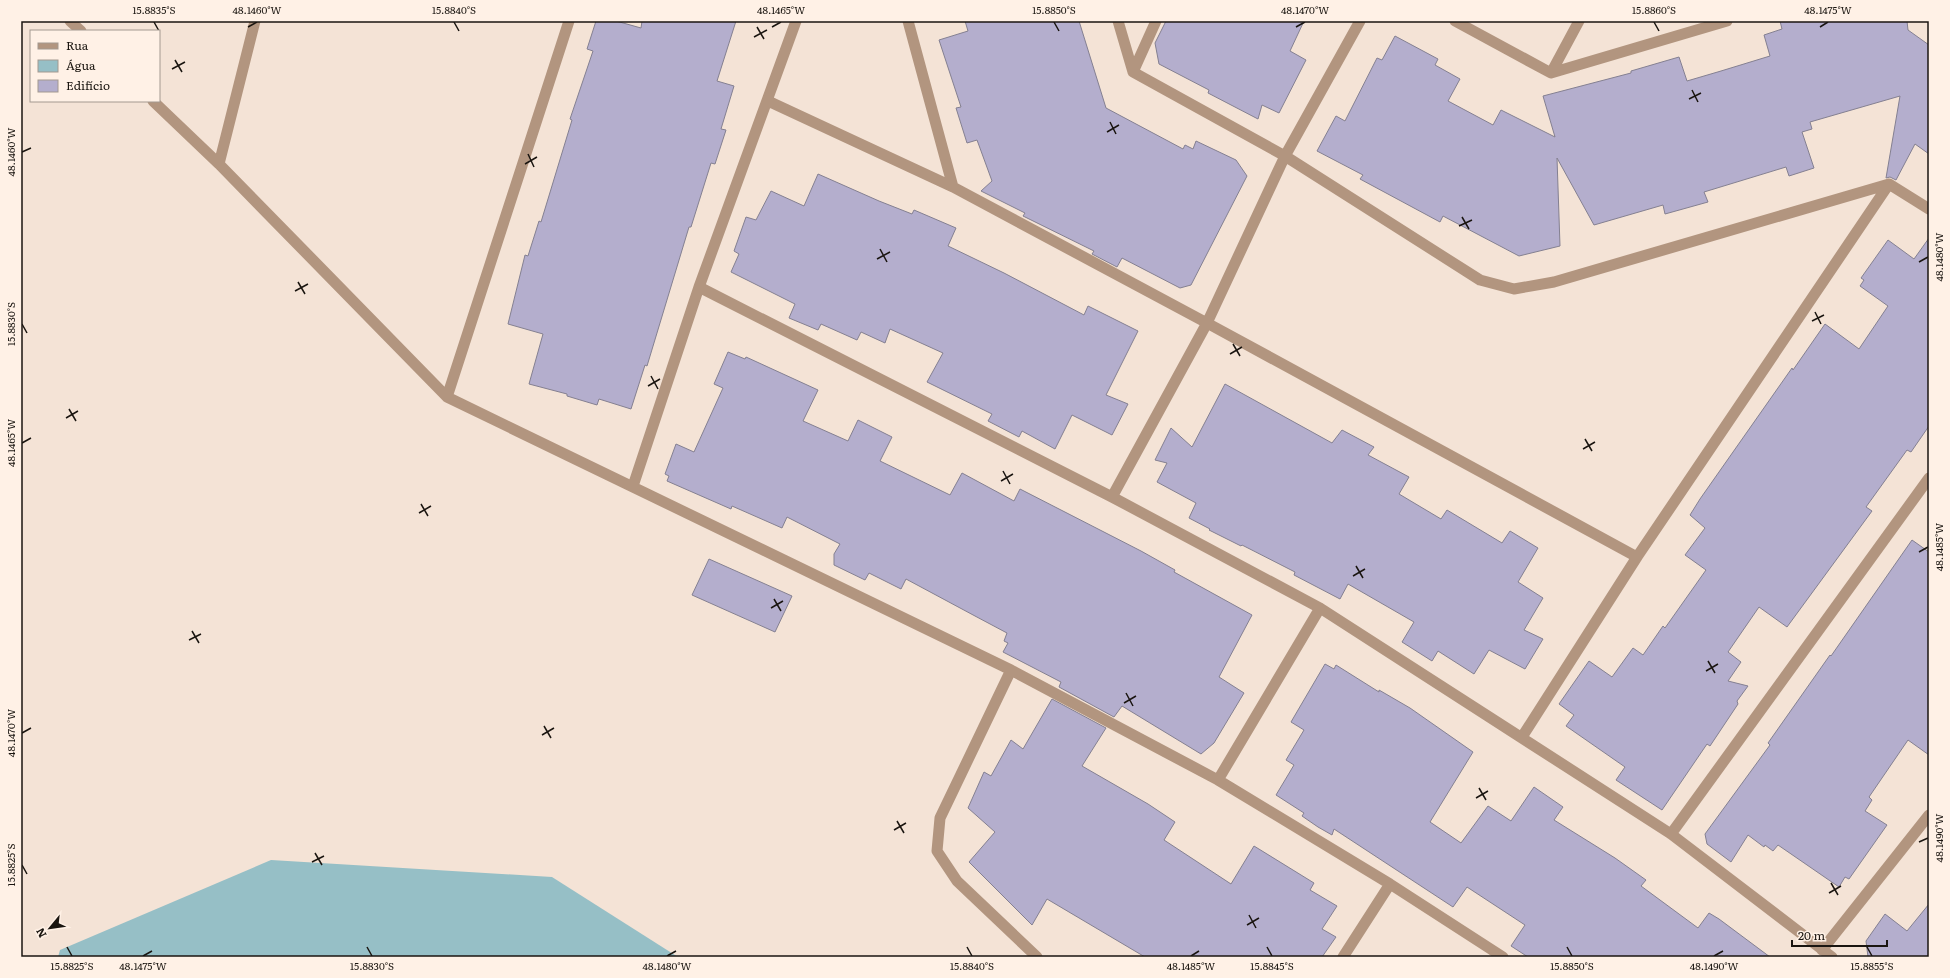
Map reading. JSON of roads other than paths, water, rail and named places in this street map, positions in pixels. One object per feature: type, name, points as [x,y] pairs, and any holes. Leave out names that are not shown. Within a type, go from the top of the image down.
[{"type":"street","points":[[70,21],[80,30]]},
{"type":"street","points":[[219,164],[255,21]]},
{"type":"street","points":[[447,397],[569,21]]},
{"type":"street","points":[[633,486],[699,287],[796,21]]},
{"type":"street","points":[[908,21],[953,187]]},
{"type":"street","points":[[1118,21],[1133,72],[1285,156],[1480,280],[1514,289],[1554,282],[1889,184],[1929,209]]},
{"type":"street","points":[[1133,72],[1156,21]]},
{"type":"street","points":[[1112,497],[1207,323],[1285,156],[1360,21]]},
{"type":"street","points":[[1455,21],[1551,73],[1727,21]]},
{"type":"street","points":[[1551,73],[1579,21]]},
{"type":"street","points":[[768,101],[953,187],[1207,323],[1637,557]]},
{"type":"street","points":[[154,102],[219,164],[447,397],[1011,670],[1218,780],[1390,884],[1503,957]]},
{"type":"street","points":[[1522,737],[1637,557],[1889,184]]},
{"type":"street","points":[[699,287],[1112,497],[1320,608],[1671,834],[1832,957]]},
{"type":"street","points":[[1671,834],[1929,478]]},
{"type":"street","points":[[1218,780],[1320,608]]},
{"type":"street","points":[[1011,670],[940,818],[937,851],[957,881],[1037,957]]},
{"type":"street","points":[[1822,950],[1929,815]]},
{"type":"street","points":[[1343,957],[1390,884]]},
{"type":"water","points":[[271,860],[552,877],[678,957],[58,957],[60,950]]}]
